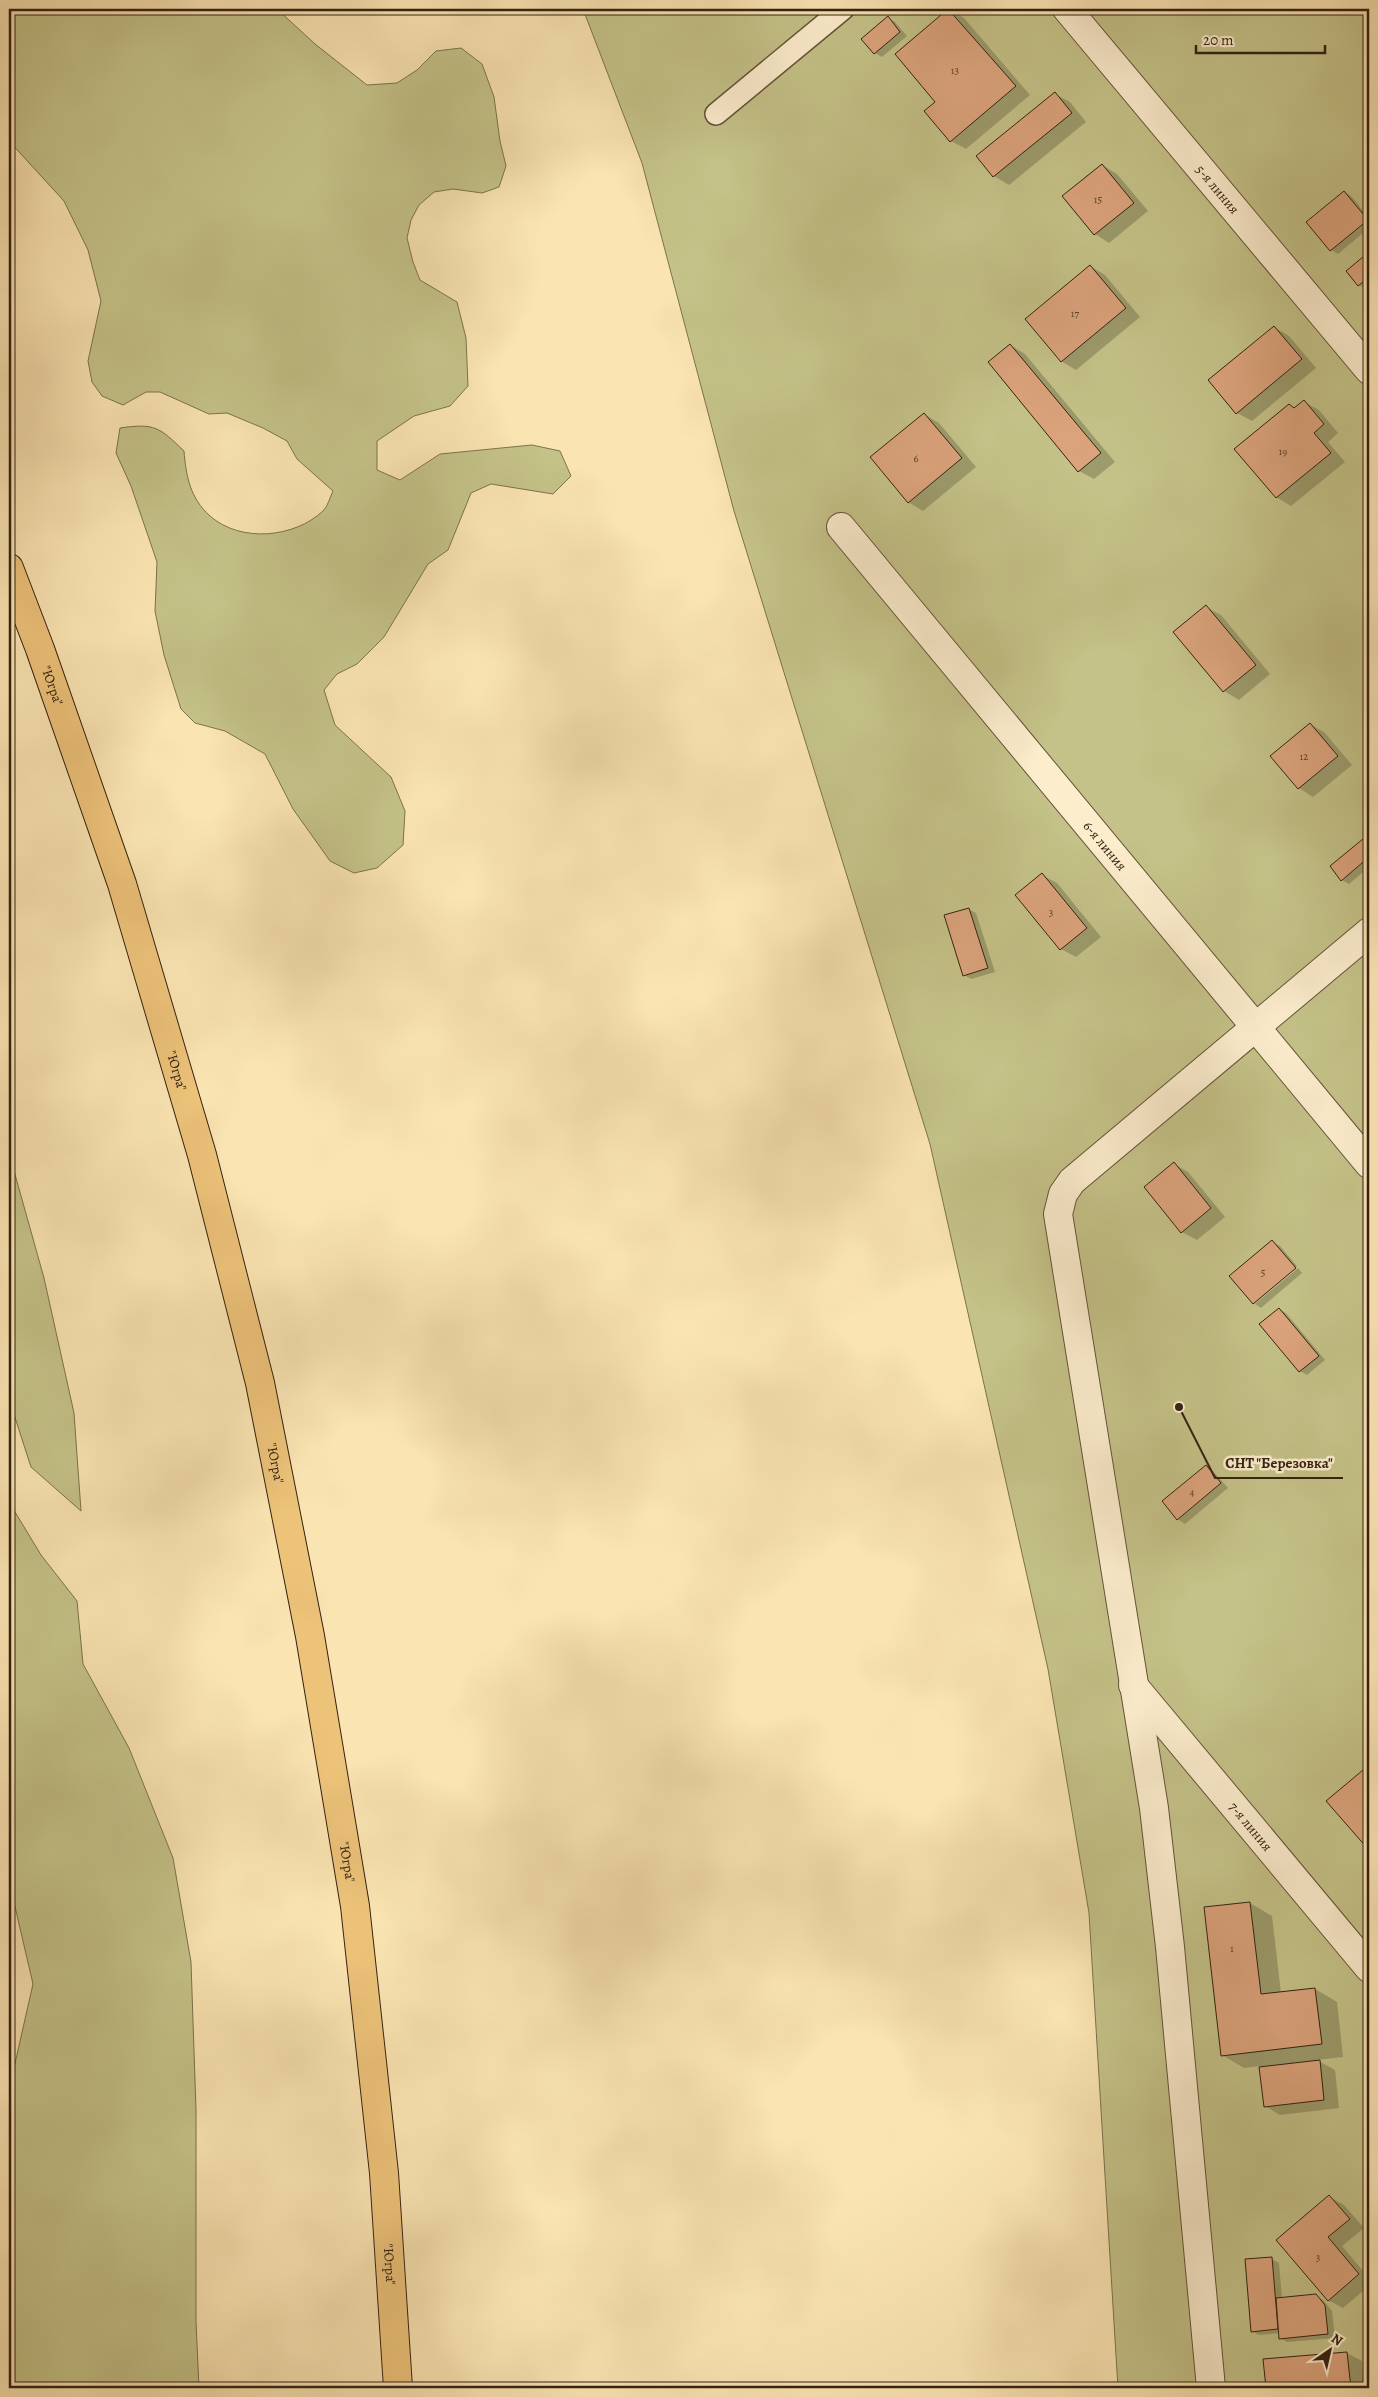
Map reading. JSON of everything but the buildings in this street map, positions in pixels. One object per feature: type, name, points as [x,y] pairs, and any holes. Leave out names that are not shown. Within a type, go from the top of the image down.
[{"type":"highway","name":"\"Югра\"","points":[[9,568],[40,650],[122,884],[202,1155],[260,1383],[310,1636],[354,1906],[384,2173],[398,2388]]},
{"type":"street","name":"5-я линия","points":[[1068,9],[1369,370]]},
{"type":"street","name":"6-я линия","points":[[841,527],[1369,1164]]},
{"type":"street","points":[[1211,2388],[1170,1947],[1154,1808],[1058,1214],[1063,1194],[1072,1181],[1369,932]]},
{"type":"street","name":"7-я линия","points":[[1133,1685],[1369,1968]]},
{"type":"lane","points":[[716,114],[843,9]]},
{"type":"shaded area","points":[[9,9],[277,9],[315,44],[367,85],[397,83],[417,70],[436,51],[461,48],[482,64],[494,97],[500,141],[506,166],[499,187],[482,193],[453,189],[434,192],[419,205],[411,220],[407,238],[420,280],[457,302],[466,338],[468,386],[450,406],[414,416],[377,441],[377,470],[400,480],[440,454],[532,445],[560,451],[571,476],[553,494],[491,484],[471,493],[448,550],[428,564],[384,637],[357,664],[337,674],[324,690],[335,725],[391,777],[405,811],[403,845],[377,868],[354,873],[330,861],[293,809],[265,754],[225,731],[195,723],[181,709],[164,655],[155,611],[157,562],[131,486],[116,453],[120,428],[149,427],[162,432],[168,437],[184,451],[190,486],[203,509],[223,525],[237,530],[267,534],[283,532],[297,527],[323,511],[333,491],[297,459],[287,441],[263,428],[227,413],[209,414],[160,392],[146,392],[123,405],[102,396],[92,382],[88,361],[101,301],[88,250],[64,201],[9,141]]},
{"type":"shaded area","points":[[583,9],[1369,9],[1369,2388],[1118,2388],[1089,1913],[1048,1669],[930,1144],[734,511],[642,163]]},
{"type":"shaded area","points":[[9,1153],[44,1278],[74,1413],[81,1511],[31,1467],[9,1399]]},
{"type":"shaded area","points":[[9,1502],[41,1555],[77,1601],[83,1664],[129,1748],[173,1858],[191,1962],[196,2110],[196,2322],[199,2388],[9,2388],[9,2090],[33,1984],[9,1881]]},
{"type":"place","name":"СНТ \"Березовка\"","points":[[1179,1407]]}]
